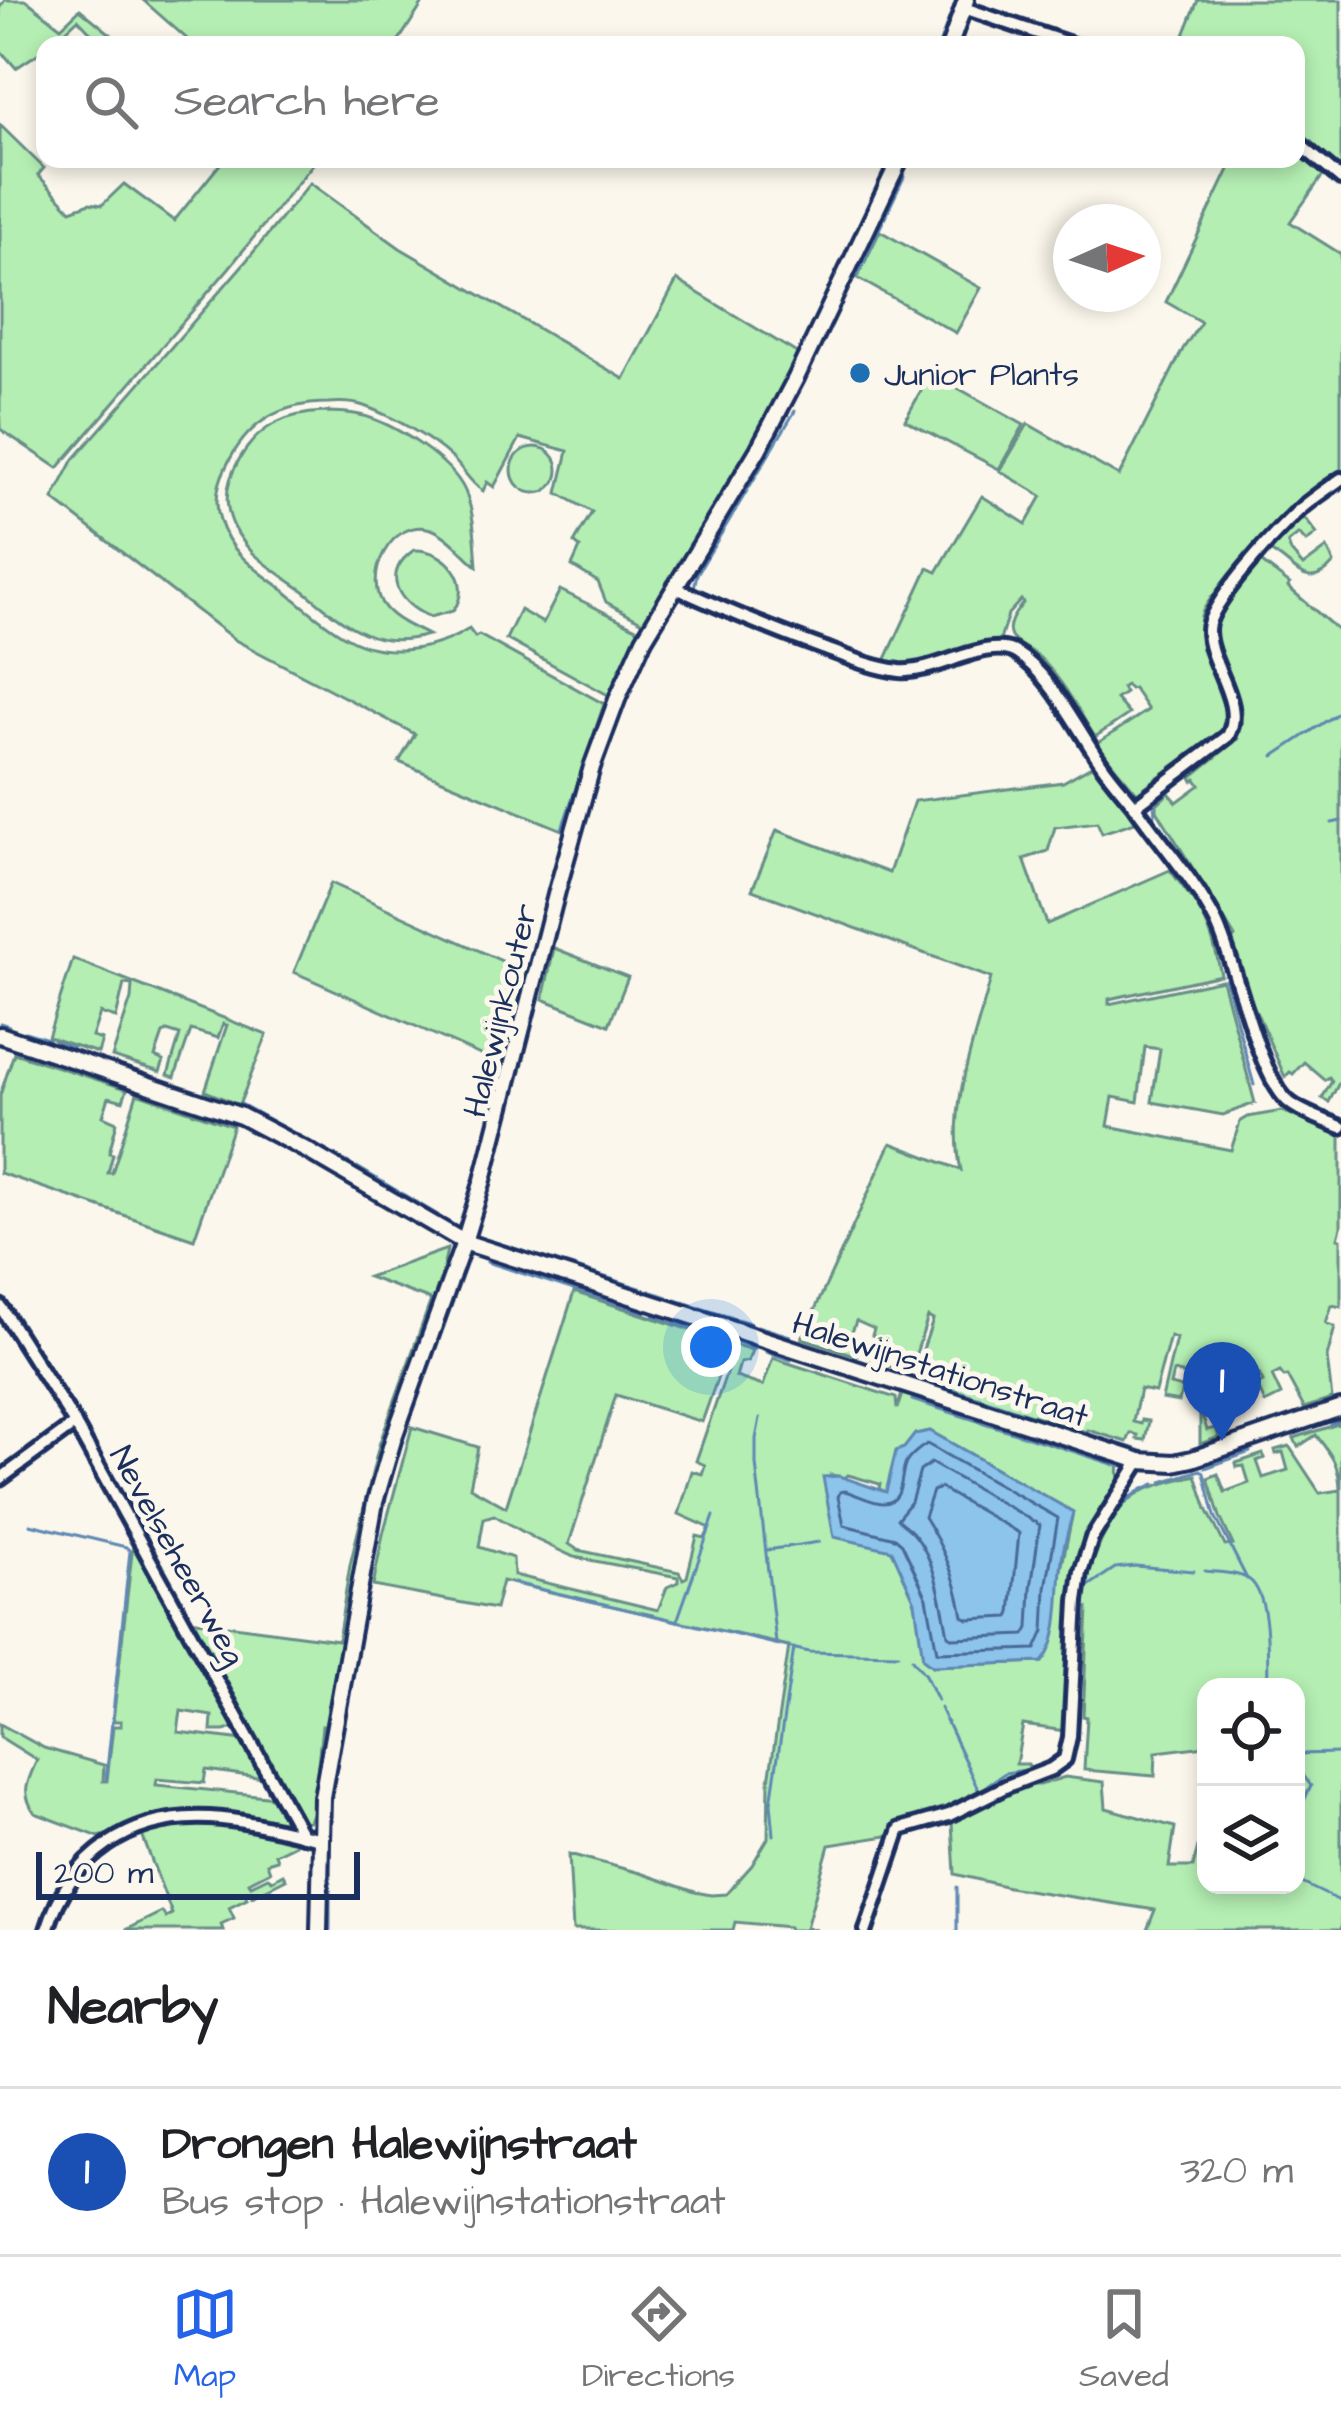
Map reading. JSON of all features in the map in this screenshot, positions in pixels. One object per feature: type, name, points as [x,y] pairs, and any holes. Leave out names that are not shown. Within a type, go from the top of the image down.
[{"type":"street","points":[[953,36],[965,4],[1049,36]]},
{"type":"street","points":[[1305,149],[1341,179]]},
{"type":"street","name":"Halewijnkouter","points":[[319,1930],[326,1777],[375,1502],[464,1242],[592,767],[644,639],[758,450],[896,168]]},
{"type":"street","points":[[1135,806],[1228,736],[1234,719],[1210,646],[1210,616],[1222,596],[1296,513],[1341,478]]},
{"type":"street","points":[[674,587],[760,625],[894,670],[922,670],[995,648],[1011,650],[1029,663],[1212,915],[1280,1090],[1291,1103],[1341,1127]]},
{"type":"street","name":"Halewijnstationstraat","points":[[0,1035],[241,1116],[464,1242],[1141,1461],[1192,1459],[1341,1408]]},
{"type":"street","name":"Nevelseheerweg","points":[[0,1306],[75,1424],[302,1835]]},
{"type":"street","points":[[0,1479],[75,1424]]},
{"type":"street","points":[[866,1930],[900,1829],[949,1815],[1065,1759],[1081,1572],[1092,1538],[1141,1461]]},
{"type":"street","points":[[47,1930],[61,1895],[95,1852],[159,1823],[204,1818],[321,1839]]},
{"type":"green space","points":[[5,0],[26,0],[61,27],[80,9],[113,36],[94,36],[78,19],[60,36],[36,36],[36,55],[16,68],[0,50],[0,7]]},
{"type":"green space","points":[[143,0],[425,0],[402,36],[184,36]]},
{"type":"green space","points":[[1198,0],[1341,0],[1341,170],[1305,137],[1305,36],[1184,36]]},
{"type":"green space","points":[[0,125],[36,160],[36,168],[44,168],[38,175],[71,210],[90,203],[102,205],[124,184],[174,221],[217,168],[310,168],[58,468],[0,429]]},
{"type":"green space","points":[[1305,154],[1326,171],[1290,222],[1341,254],[1341,469],[1286,514],[1207,605],[1200,624],[1226,714],[1223,729],[1137,793],[1096,744],[1148,710],[1126,685],[1125,693],[1116,699],[1129,714],[1095,737],[1049,668],[1011,637],[1010,623],[1021,600],[1008,614],[1000,640],[929,663],[885,661],[928,568],[937,572],[982,496],[1026,524],[1042,496],[1000,471],[1028,424],[1119,476],[1201,322],[1166,302],[1230,168],[1305,168]]},
{"type":"green space","points":[[310,183],[400,248],[624,379],[677,280],[800,355],[747,457],[643,622],[606,602],[598,582],[572,566],[580,548],[574,543],[592,512],[558,493],[568,451],[520,438],[494,487],[487,482],[483,491],[432,442],[386,415],[351,403],[310,404],[266,418],[244,438],[226,467],[217,506],[236,550],[337,632],[360,644],[408,650],[440,643],[469,629],[475,637],[479,635],[604,704],[562,830],[399,762],[415,734],[235,640],[53,499],[74,459]]},
{"type":"green space","points":[[880,231],[981,288],[956,333],[857,278]]},
{"type":"green space","points":[[931,373],[1024,425],[999,469],[905,420]]},
{"type":"green space","points":[[323,412],[360,415],[404,434],[435,455],[465,491],[477,566],[443,535],[417,527],[393,541],[378,567],[376,582],[386,609],[428,635],[388,639],[348,625],[258,557],[233,524],[229,486],[247,448],[278,422]]},
{"type":"green space","points":[[535,447],[552,453],[558,470],[552,487],[535,493],[518,487],[512,470],[518,453]]},
{"type":"green space","points":[[1300,518],[1317,534],[1306,542],[1299,534],[1288,543],[1291,552],[1303,566],[1327,548],[1334,563],[1315,577],[1300,573],[1267,550]]},
{"type":"green space","points":[[414,550],[437,555],[454,570],[460,590],[453,611],[430,617],[402,596],[397,588],[398,569]]},
{"type":"green space","points":[[1258,560],[1341,633],[1341,1083],[1329,1102],[1322,1098],[1332,1081],[1304,1062],[1285,1077],[1248,993],[1245,996],[1230,943],[1235,937],[1157,810],[1169,793],[1177,802],[1200,785],[1191,777],[1238,739],[1237,714],[1212,631],[1216,614]]},
{"type":"green space","points":[[560,590],[640,630],[608,695],[506,639],[520,610],[543,623]]},
{"type":"green space","points":[[1095,764],[1138,821],[1102,833],[1097,822],[1055,827],[1048,851],[1024,859],[1047,924],[1170,870],[1204,918],[1221,975],[1109,999],[1109,1004],[1222,980],[1255,1103],[1223,1115],[1152,1102],[1160,1049],[1145,1047],[1138,1102],[1113,1097],[1108,1126],[1231,1150],[1240,1122],[1282,1111],[1341,1133],[1341,1307],[1332,1305],[1326,1323],[1335,1327],[1327,1357],[1332,1399],[1304,1408],[1287,1376],[1280,1372],[1272,1376],[1281,1395],[1265,1403],[1257,1385],[1263,1382],[1259,1374],[1251,1386],[1241,1390],[1236,1378],[1221,1389],[1218,1379],[1212,1381],[1221,1411],[1203,1417],[1207,1430],[1216,1428],[1219,1437],[1200,1444],[1200,1378],[1173,1372],[1170,1385],[1182,1388],[1179,1402],[1162,1399],[1176,1338],[1170,1336],[1155,1392],[1140,1389],[1133,1422],[1149,1421],[1145,1440],[1131,1433],[1127,1442],[933,1384],[920,1358],[933,1320],[928,1317],[910,1372],[872,1361],[880,1338],[872,1335],[874,1329],[856,1321],[850,1338],[861,1342],[857,1356],[802,1338],[891,1143],[961,1170],[960,1097],[991,978],[752,890],[777,830],[889,873],[914,801],[1063,782]]},
{"type":"green space","points":[[331,883],[528,973],[505,1066],[294,972]]},
{"type":"green space","points":[[554,948],[628,977],[609,1025],[543,999]]},
{"type":"green space","points":[[73,959],[267,1035],[239,1105],[205,1091],[227,1025],[223,1024],[218,1038],[191,1030],[175,1077],[168,1075],[180,1035],[163,1034],[155,1057],[164,1061],[160,1072],[112,1057],[132,985],[124,984],[116,1018],[100,1013],[92,1037],[102,1040],[98,1053],[48,1037]]},
{"type":"green space","points":[[14,1053],[127,1089],[123,1101],[109,1097],[103,1116],[117,1122],[108,1173],[112,1173],[137,1093],[233,1126],[194,1239],[0,1173],[0,1095]]},
{"type":"green space","points":[[447,1249],[437,1301],[391,1431],[329,1727],[322,1726],[313,1811],[309,1821],[302,1822],[189,1620],[338,1640],[350,1565],[379,1445],[431,1300],[368,1277]]},
{"type":"green space","points":[[574,1292],[730,1343],[702,1422],[616,1395],[569,1544],[578,1550],[687,1577],[697,1536],[705,1538],[710,1528],[679,1514],[692,1471],[702,1474],[705,1465],[696,1461],[736,1345],[752,1350],[748,1361],[740,1363],[736,1377],[763,1386],[773,1358],[896,1398],[897,1409],[902,1394],[1119,1463],[1117,1487],[1082,1555],[1065,1731],[1023,1725],[1016,1764],[1028,1764],[1030,1770],[948,1810],[892,1825],[893,1835],[829,1845],[806,1928],[817,1930],[735,1922],[733,1930],[573,1930],[569,1854],[711,1895],[726,1894],[752,1865],[768,1838],[769,1781],[789,1646],[502,1581],[495,1609],[373,1586],[412,1427],[478,1447],[470,1487],[506,1507]],"holes":[[[930,1431],[1073,1512],[1042,1662],[933,1666],[923,1659],[917,1609],[901,1567],[881,1534],[832,1475],[880,1484],[879,1489],[886,1492],[904,1449],[915,1434]],[[494,1515],[574,1557],[678,1577],[678,1582],[667,1587],[658,1610],[514,1575],[513,1558],[479,1547],[484,1518]]]},
{"type":"green space","points":[[1341,1423],[1341,1930],[1147,1930],[1155,1910],[955,1874],[952,1823],[956,1816],[1014,1785],[1039,1785],[1065,1777],[1104,1782],[1106,1808],[1175,1827],[1169,1867],[1193,1867],[1197,1851],[1197,1894],[1305,1894],[1305,1678],[1197,1678],[1197,1747],[1156,1752],[1155,1776],[1084,1770],[1088,1608],[1078,1608],[1108,1527],[1128,1501],[1147,1489],[1196,1475],[1225,1546],[1233,1545],[1208,1478],[1218,1474],[1225,1492],[1249,1483],[1244,1466],[1236,1463],[1263,1454],[1265,1458],[1257,1461],[1263,1478],[1288,1470],[1283,1452],[1276,1454],[1275,1450],[1289,1446],[1320,1493],[1340,1490],[1336,1466],[1316,1435],[1298,1447],[1294,1438]]},
{"type":"green space","points":[[136,1543],[237,1726],[211,1731],[212,1716],[181,1711],[178,1732],[243,1740],[264,1778],[206,1770],[204,1783],[157,1779],[156,1785],[276,1797],[290,1825],[285,1828],[229,1817],[152,1821],[99,1837],[35,1813],[30,1806],[27,1787],[37,1760],[0,1737],[0,1724],[44,1748],[104,1765],[103,1781],[107,1781],[113,1726],[121,1726],[121,1721],[113,1721]]},
{"type":"green space","points":[[189,1823],[295,1839],[295,1844],[275,1854],[277,1860],[267,1863],[270,1871],[249,1882],[283,1874],[286,1879],[252,1896],[250,1891],[245,1893],[247,1898],[229,1907],[234,1918],[221,1924],[223,1930],[125,1930],[162,1912],[166,1918],[172,1914],[142,1835]]},
{"type":"water","points":[[930,1431],[1073,1512],[1062,1559],[1056,1628],[1042,1662],[932,1666],[923,1659],[915,1602],[892,1550],[834,1537],[823,1477],[839,1476],[886,1492],[896,1451],[915,1434]]},
{"type":"waterway","points":[[942,36],[951,13]]},
{"type":"waterway","points":[[857,276],[904,177]]},
{"type":"waterway","points":[[704,595],[694,588],[697,574],[795,411]]},
{"type":"waterway","points":[[745,458],[756,439]]},
{"type":"waterway","points":[[644,622],[741,464]]},
{"type":"waterway","points":[[779,626],[873,660]]},
{"type":"waterway","points":[[609,695],[640,630]]},
{"type":"waterway","points":[[562,829],[602,711]]},
{"type":"waterway","points":[[1274,756],[1341,711]]},
{"type":"waterway","points":[[1155,815],[1154,803],[1189,774]]},
{"type":"waterway","points":[[1332,823],[1341,821]]},
{"type":"waterway","points":[[1160,824],[1180,854]]},
{"type":"waterway","points":[[1225,979],[1254,1085]]},
{"type":"waterway","points":[[0,1023],[9,1026]]},
{"type":"waterway","points":[[25,1032],[48,1039]]},
{"type":"waterway","points":[[55,1042],[72,1047]]},
{"type":"waterway","points":[[241,1104],[349,1163]]},
{"type":"waterway","points":[[357,1167],[438,1215]]},
{"type":"waterway","points":[[492,1241],[668,1297]]},
{"type":"waterway","points":[[487,1262],[646,1313]]},
{"type":"waterway","points":[[676,1300],[692,1305]]},
{"type":"waterway","points":[[401,1392],[432,1302]]},
{"type":"waterway","points":[[700,1308],[750,1323]]},
{"type":"waterway","points":[[654,1316],[714,1335]]},
{"type":"waterway","points":[[757,1326],[790,1336]]},
{"type":"waterway","points":[[721,1338],[730,1341]]},
{"type":"waterway","points":[[737,1342],[754,1348]]},
{"type":"waterway","points":[[766,1352],[791,1360]]},
{"type":"waterway","points":[[916,1377],[1023,1412]]},
{"type":"waterway","points":[[370,1491],[398,1399]]},
{"type":"waterway","points":[[912,1400],[1119,1466]]},
{"type":"waterway","points":[[1032,1416],[1145,1452]]},
{"type":"waterway","points":[[760,1418],[756,1464],[776,1643]]},
{"type":"waterway","points":[[1331,1424],[1341,1421]]},
{"type":"waterway","points":[[1205,1468],[1250,1452]]},
{"type":"waterway","points":[[1162,1482],[1204,1473],[1215,1516],[1247,1579]]},
{"type":"waterway","points":[[1081,1677],[1086,1594],[1099,1540],[1130,1498],[1155,1484]]},
{"type":"waterway","points":[[1068,1657],[1070,1611],[1081,1551],[1114,1492]]},
{"type":"waterway","points":[[357,1552],[369,1496]]},
{"type":"waterway","points":[[677,1621],[714,1516]]},
{"type":"waterway","points":[[30,1524],[130,1551],[106,1779]]},
{"type":"waterway","points":[[767,1550],[819,1542]]},
{"type":"waterway","points":[[349,1591],[356,1559]]},
{"type":"waterway","points":[[1087,1587],[1115,1568],[1194,1571]]},
{"type":"waterway","points":[[1205,1571],[1242,1576],[1258,1591],[1267,1632],[1268,1678]]},
{"type":"waterway","points":[[510,1582],[809,1652],[898,1654]]},
{"type":"waterway","points":[[341,1642],[348,1599]]},
{"type":"waterway","points":[[774,1835],[771,1803],[794,1648]]},
{"type":"waterway","points":[[318,1766],[339,1651]]},
{"type":"waterway","points":[[912,1659],[937,1700]]},
{"type":"waterway","points":[[940,1708],[978,1789]]},
{"type":"waterway","points":[[1305,1754],[1341,1753]]},
{"type":"waterway","points":[[987,1785],[1005,1773],[1025,1770]]},
{"type":"waterway","points":[[1305,1778],[1311,1786],[1305,1798]]},
{"type":"waterway","points":[[1029,1781],[1043,1781]]},
{"type":"waterway","points":[[330,1849],[330,1930]]},
{"type":"waterway","points":[[1305,1884],[1341,1902]]},
{"type":"waterway","points":[[957,1887],[957,1930]]},
{"type":"place","name":"Junior Plants","points":[[860,373]]},
{"type":"place","name":"Drongen Halewijnstraat","points":[[1222,1441]]}]
